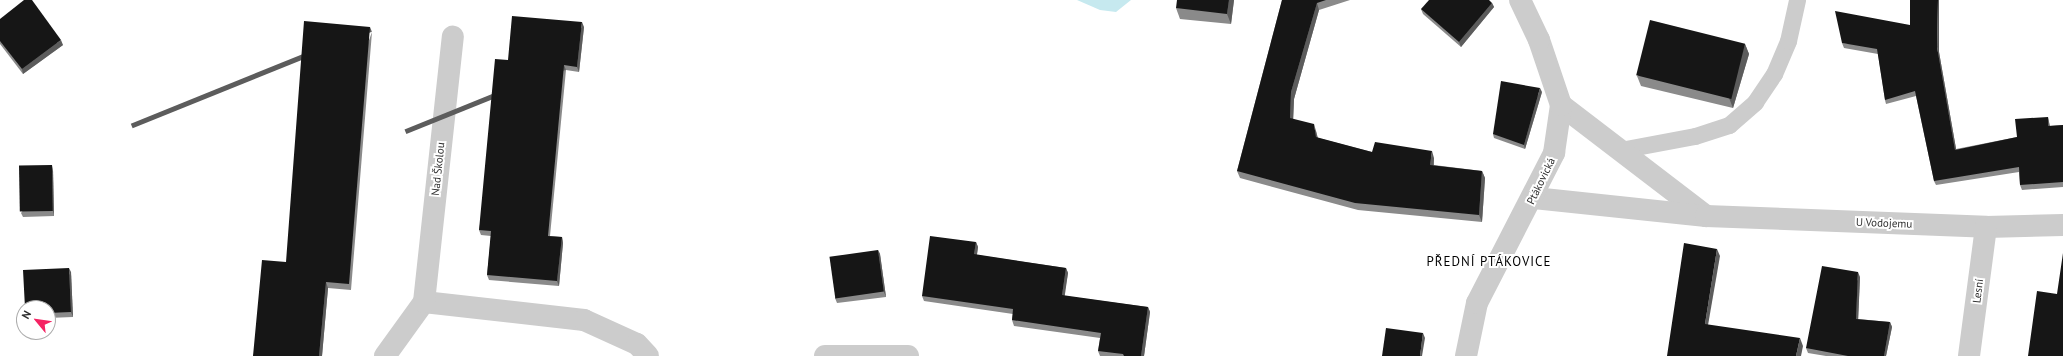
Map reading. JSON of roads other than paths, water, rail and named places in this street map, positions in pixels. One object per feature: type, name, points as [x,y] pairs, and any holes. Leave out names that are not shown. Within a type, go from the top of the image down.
[{"type":"street","name":"Ptákovická","points":[[1466,356],[1477,303],[1498,255],[1534,198],[1554,153],[1562,105],[1539,40],[1520,0]]},
{"type":"street","name":"Nad Školou","points":[[385,356],[424,302],[452,37]]},
{"type":"street","points":[[1562,105],[1706,216]]},
{"type":"street","name":"U Vodojemu","points":[[1534,198],[1706,216],[1986,227],[2063,225]]},
{"type":"street","name":"Lesní","points":[[1970,356],[1986,227]]},
{"type":"street","points":[[424,302],[584,320],[637,344],[648,356]]},
{"type":"street","points":[[824,356],[908,356]]},
{"type":"lane","points":[[1620,150],[1695,136],[1729,125],[1755,102],[1774,74],[1788,41],[1797,0]]},
{"type":"water","points":[[1077,0],[1131,0],[1116,12],[1100,10]]},
{"type":"district","name":"PŘEDNÍ PTÁKOVICE","points":[[1489,262]]}]
